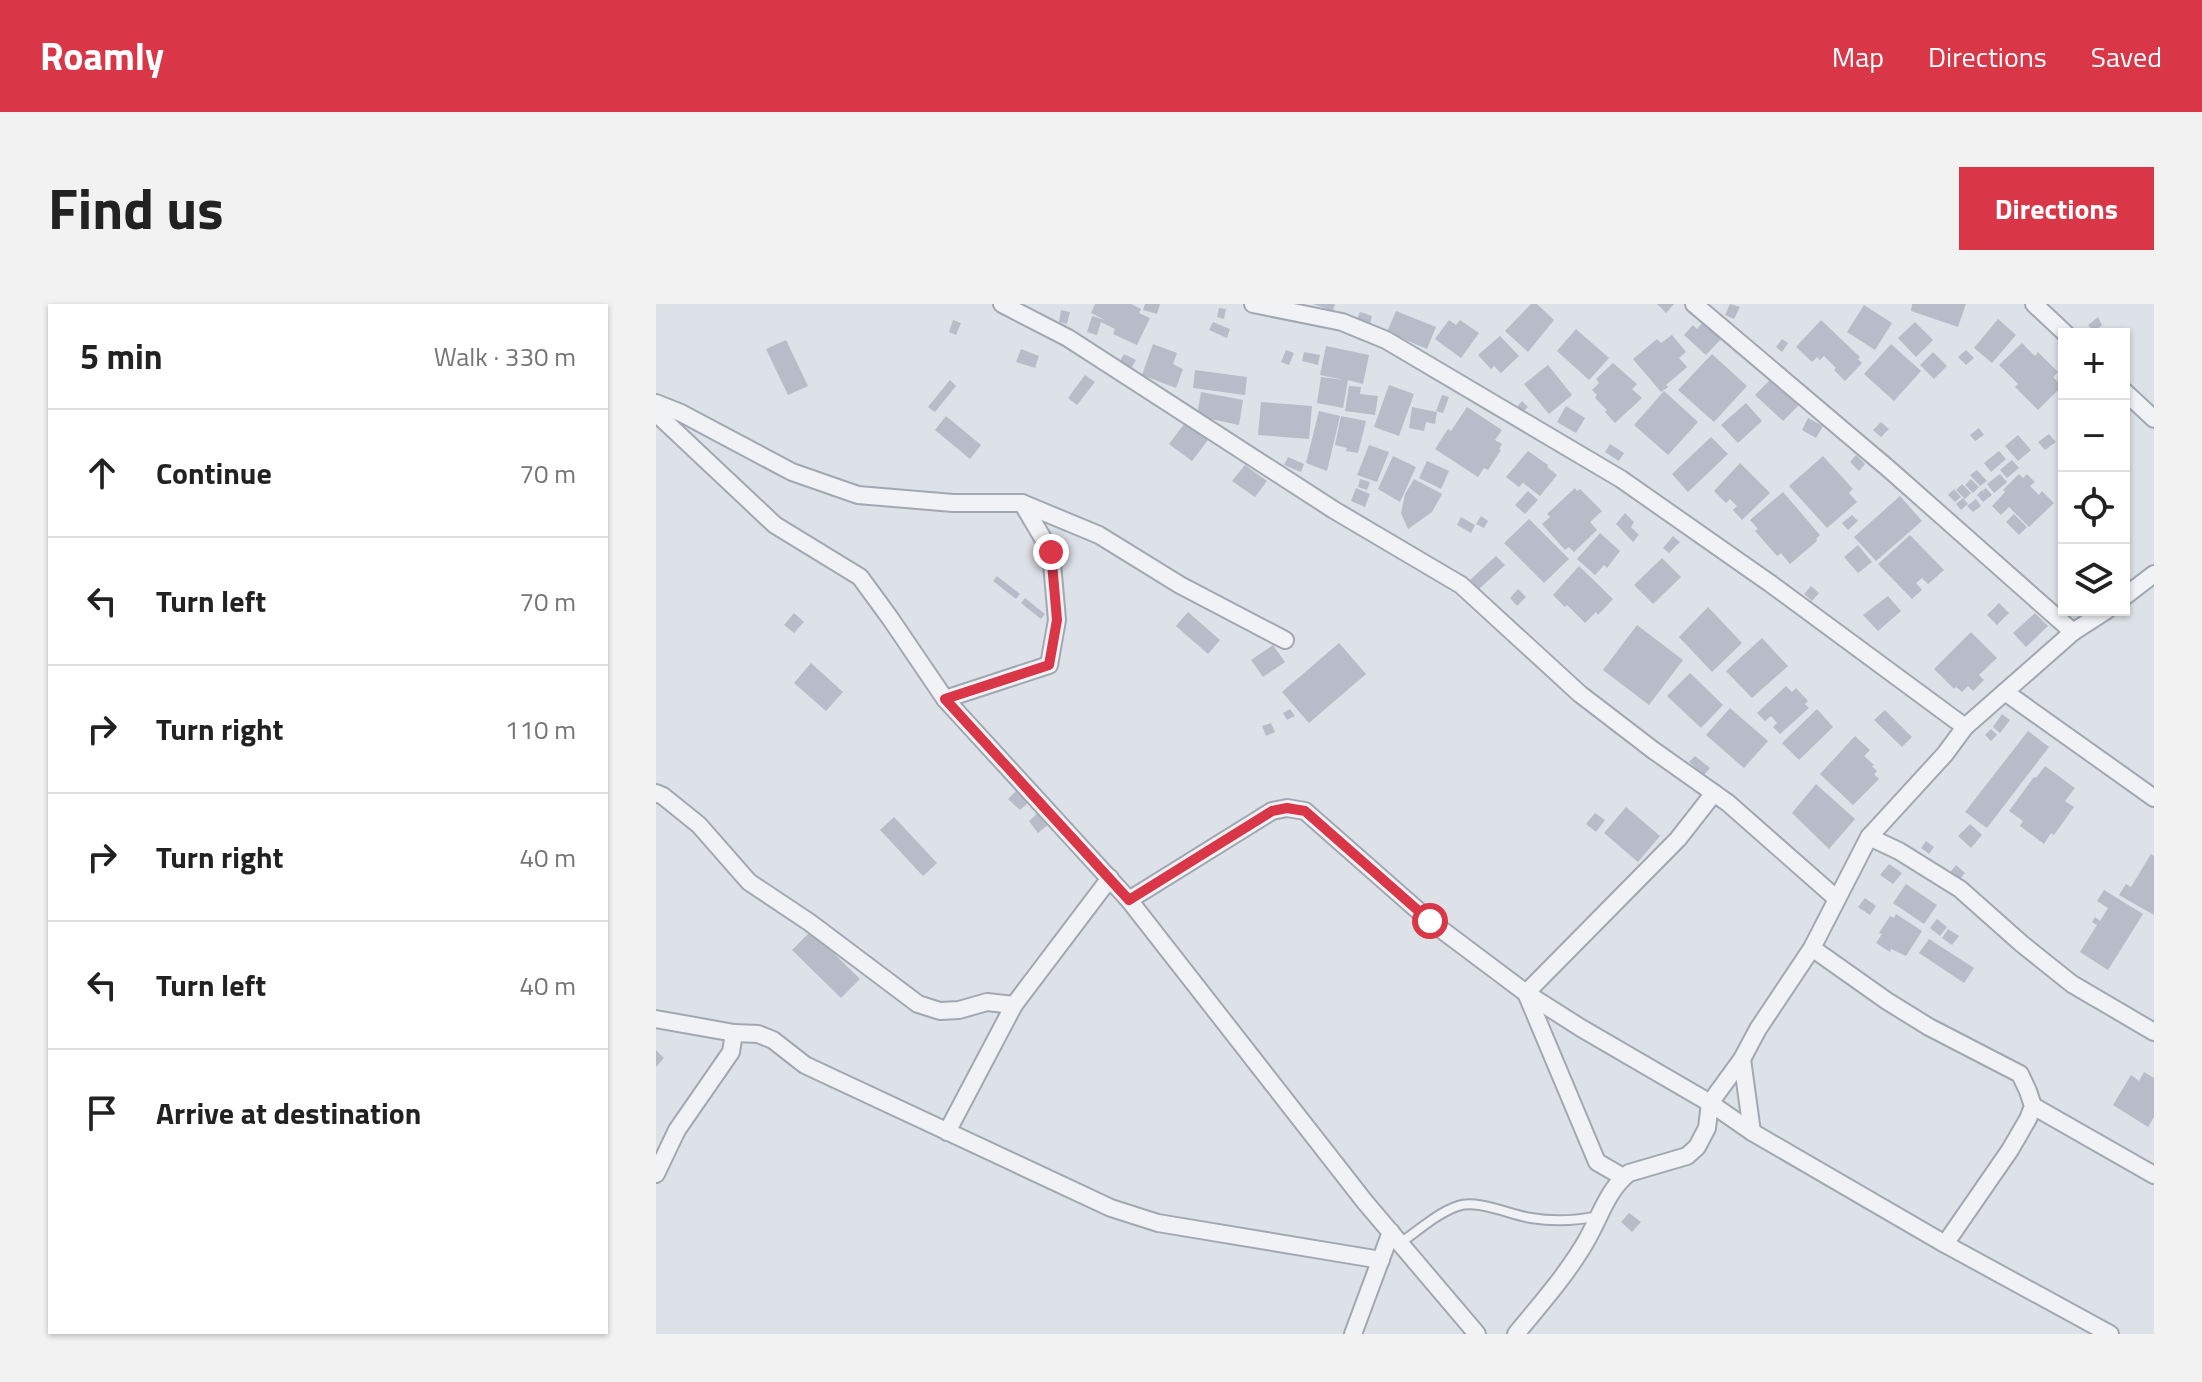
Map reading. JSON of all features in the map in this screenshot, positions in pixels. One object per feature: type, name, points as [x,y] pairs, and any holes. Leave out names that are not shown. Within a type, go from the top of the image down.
[{"type":"street","points":[[1002,304],[1068,338],[1334,510],[1461,585],[1580,694],[1728,803],[1837,899]]},
{"type":"street","points":[[1253,304],[1342,322],[1386,340],[1621,479],[1771,584],[1965,727]]},
{"type":"street","points":[[1694,304],[1890,470],[2073,632]]},
{"type":"street","points":[[2034,304],[2060,328]]},
{"type":"street","points":[[2130,397],[2154,419]]},
{"type":"street","points":[[656,403],[792,472],[858,495],[953,503],[1022,503],[1099,535],[1180,585],[1285,640]]},
{"type":"street","points":[[656,413],[775,525],[860,577],[945,699],[1129,900],[1396,1238],[1477,1334]]},
{"type":"street","points":[[945,699],[1049,665],[1057,620],[1051,552],[1022,503]]},
{"type":"street","points":[[2130,593],[2152,578]]},
{"type":"street","points":[[1516,1334],[1572,1263],[1623,1177],[1687,1156],[1697,1147],[1707,1128],[1710,1103],[1742,1059],[1758,1029],[1812,948],[1869,837],[1945,754],[1965,727],[2073,632],[2098,616]]},
{"type":"street","points":[[2005,692],[2154,798]]},
{"type":"street","points":[[656,793],[699,825],[749,882],[809,922],[918,1004],[940,1011],[959,1010],[987,1002],[1014,1005]]},
{"type":"street","points":[[1526,993],[1678,839],[1714,793]]},
{"type":"street","points":[[1129,900],[1272,811],[1287,808],[1305,811],[1430,921],[1526,993],[1710,1103],[1752,1132],[1945,1244],[2110,1334]]},
{"type":"street","points":[[1869,837],[1899,851],[1960,889],[2072,984],[2154,1032]]},
{"type":"street","points":[[947,1132],[1014,1005],[1110,878]]},
{"type":"street","points":[[1812,948],[1929,1027],[2020,1074],[2028,1091],[2033,1106],[2028,1119],[1945,1244]]},
{"type":"street","points":[[1526,993],[1597,1162],[1623,1177]]},
{"type":"street","points":[[656,1019],[734,1033],[758,1034],[773,1040],[805,1065],[1136,1217],[1381,1260]]},
{"type":"street","points":[[656,1174],[677,1130],[731,1052],[734,1033]]},
{"type":"street","points":[[1742,1059],[1752,1132]]},
{"type":"street","points":[[2033,1106],[2154,1175]]},
{"type":"street","points":[[1353,1334],[1381,1260],[1396,1238]]},
{"type":"lane","points":[[1396,1238],[1460,1205],[1473,1204],[1562,1222],[1600,1216]]},
{"type":"building","points":[[1095,304],[1131,304],[1141,309],[1139,313],[1150,318],[1137,345],[1113,334],[1115,329],[1101,322],[1097,335],[1087,332],[1092,316],[1105,320],[1091,313]]},
{"type":"building","points":[[1145,304],[1160,304],[1157,314],[1143,310]]},
{"type":"building","points":[[1313,304],[1335,304],[1333,311]]},
{"type":"building","points":[[1531,304],[1537,304],[1554,320],[1528,352],[1505,331]]},
{"type":"building","points":[[1657,304],[1674,304],[1666,313]]},
{"type":"building","points":[[1730,304],[1740,307],[1734,319],[1725,315]]},
{"type":"building","points":[[1912,304],[1966,304],[1958,327],[1911,311]]},
{"type":"building","points":[[1864,305],[1892,323],[1875,350],[1847,332]]},
{"type":"building","points":[[1219,308],[1226,309],[1224,319],[1217,317]]},
{"type":"building","points":[[1061,310],[1070,312],[1067,324],[1059,322]]},
{"type":"building","points":[[1396,311],[1436,327],[1427,349],[1387,332]]},
{"type":"building","points":[[1360,312],[1372,316],[1370,324],[1357,319]]},
{"type":"building","points":[[2098,317],[2102,325],[2091,328],[2088,325]]},
{"type":"building","points":[[1998,319],[2016,335],[1992,363],[1974,348]]},
{"type":"building","points":[[953,320],[961,323],[956,335],[949,332]]},
{"type":"building","points":[[1449,320],[1456,325],[1460,320],[1479,333],[1461,358],[1435,339]]},
{"type":"building","points":[[1821,320],[1860,357],[1858,359],[1862,363],[1845,381],[1824,356],[1812,362],[1796,347]]},
{"type":"building","points":[[1213,322],[1230,329],[1227,338],[1209,330]]},
{"type":"building","points":[[1703,322],[1721,339],[1706,355],[1684,335],[1693,325],[1697,329]]},
{"type":"building","points":[[1915,322],[1933,340],[1916,357],[1898,338]]},
{"type":"building","points":[[1576,329],[1609,358],[1589,380],[1557,351]]},
{"type":"building","points":[[1672,335],[1686,352],[1679,358],[1687,367],[1661,392],[1633,359],[1657,339],[1661,343]]},
{"type":"building","points":[[1500,336],[1519,356],[1501,373],[1494,366],[1491,369],[1478,355]]},
{"type":"building","points":[[1782,339],[1788,343],[1782,352],[1776,347]]},
{"type":"building","points":[[786,340],[808,386],[788,395],[766,349]]},
{"type":"building","points":[[2022,343],[2035,356],[2038,352],[2058,372],[2053,377],[2058,382],[2058,390],[2038,410],[1999,365]]},
{"type":"building","points":[[1153,344],[1177,353],[1173,364],[1183,369],[1176,388],[1142,375]]},
{"type":"building","points":[[1891,344],[1921,371],[1894,401],[1864,374]]},
{"type":"building","points":[[1326,346],[1369,355],[1363,384],[1348,380],[1343,408],[1317,403],[1321,377],[1344,380],[1320,375]]},
{"type":"building","points":[[1021,349],[1039,356],[1035,368],[1016,362]]},
{"type":"building","points":[[1286,350],[1294,353],[1289,365],[1281,362]]},
{"type":"building","points":[[1966,350],[1974,358],[1966,365],[1958,357]]},
{"type":"building","points":[[1304,352],[1320,355],[1318,365],[1302,361]]},
{"type":"building","points":[[1933,352],[1947,366],[1934,379],[1920,365]]},
{"type":"building","points":[[1124,354],[1136,360],[1131,369],[1119,363]]},
{"type":"building","points":[[1712,354],[1747,386],[1714,422],[1678,390]]},
{"type":"building","points":[[1613,363],[1637,384],[1632,389],[1642,398],[1615,423],[1592,390],[1599,383],[1596,379]]},
{"type":"building","points":[[1548,365],[1572,395],[1549,414],[1524,384]]},
{"type":"building","points":[[1195,370],[1247,377],[1245,395],[1193,388]]},
{"type":"building","points":[[1085,375],[1095,382],[1077,405],[1068,398]]},
{"type":"building","points":[[1773,377],[1801,403],[1783,421],[1755,395]]},
{"type":"building","points":[[950,380],[956,386],[935,412],[928,407]]},
{"type":"building","points":[[1389,385],[1414,394],[1399,436],[1374,427]]},
{"type":"building","points":[[1349,386],[1361,387],[1360,394],[1378,396],[1375,415],[1345,411]]},
{"type":"building","points":[[1664,391],[1698,422],[1668,455],[1634,425]]},
{"type":"building","points":[[1201,392],[1243,400],[1239,425],[1197,416]]},
{"type":"building","points":[[1442,395],[1449,397],[1443,413],[1436,411]]},
{"type":"building","points":[[1522,401],[1528,407],[1522,413],[1516,408]]},
{"type":"building","points":[[1261,402],[1312,406],[1309,439],[1258,435]]},
{"type":"building","points":[[1746,403],[1762,421],[1738,443],[1721,425]]},
{"type":"building","points":[[1566,406],[1585,418],[1576,433],[1557,422]]},
{"type":"building","points":[[1412,407],[1437,412],[1435,424],[1426,422],[1424,431],[1409,428]]},
{"type":"building","points":[[1467,407],[1502,430],[1495,440],[1502,444],[1501,450],[1488,470],[1484,468],[1478,477],[1435,449]]},
{"type":"building","points":[[1319,411],[1340,416],[1327,471],[1306,463]]},
{"type":"building","points":[[946,416],[981,445],[970,459],[935,430]]},
{"type":"building","points":[[1341,416],[1366,421],[1358,453],[1335,445]]},
{"type":"building","points":[[1808,418],[1823,426],[1816,438],[1802,430]]},
{"type":"building","points":[[1881,422],[1889,429],[1881,437],[1873,430]]},
{"type":"building","points":[[1185,423],[1208,440],[1192,461],[1169,444]]},
{"type":"building","points":[[1979,428],[1984,435],[1975,441],[1970,435]]},
{"type":"building","points":[[2049,434],[2056,442],[2045,450],[2038,442]]},
{"type":"building","points":[[2018,435],[2031,450],[2018,461],[2005,446]]},
{"type":"building","points":[[1711,437],[1728,454],[1688,492],[1672,474]]},
{"type":"building","points":[[1610,444],[1624,453],[1619,461],[1605,452]]},
{"type":"building","points":[[1369,445],[1389,452],[1377,482],[1357,475]]},
{"type":"building","points":[[1528,451],[1557,475],[1540,496],[1523,483],[1519,487],[1506,477]]},
{"type":"building","points":[[1999,451],[2006,459],[1991,472],[1984,463]]},
{"type":"building","points":[[1856,455],[1865,464],[1859,471],[1850,462]]},
{"type":"building","points":[[1393,456],[1416,467],[1400,502],[1378,489]]},
{"type":"building","points":[[1823,456],[1853,489],[1849,493],[1857,502],[1827,528],[1789,486]]},
{"type":"building","points":[[1288,457],[1304,464],[1301,472],[1284,465]]},
{"type":"building","points":[[2012,460],[2019,468],[2007,478],[2000,470]]},
{"type":"building","points":[[1427,461],[1449,471],[1441,489],[1419,478]]},
{"type":"building","points":[[1740,463],[1770,493],[1742,520],[1733,510],[1737,506],[1730,499],[1726,503],[1714,491]]},
{"type":"building","points":[[1245,465],[1267,481],[1255,497],[1232,481]]},
{"type":"building","points":[[1977,470],[1987,481],[1980,486],[1970,475]]},
{"type":"building","points":[[2000,474],[2007,482],[1994,493],[1987,484]]},
{"type":"building","points":[[2019,474],[2023,478],[2027,474],[2035,482],[2030,486],[2039,495],[2042,491],[2054,503],[2029,527],[2009,507],[2001,515],[1992,506]]},
{"type":"building","points":[[1360,479],[1370,482],[1367,490],[1358,487]]},
{"type":"building","points":[[1414,479],[1442,494],[1432,512],[1408,529],[1401,513],[1405,494]]},
{"type":"building","points":[[1971,479],[1979,487],[1973,493],[1965,485]]},
{"type":"building","points":[[1962,484],[1971,493],[1965,499],[1956,490]]},
{"type":"building","points":[[1356,488],[1370,494],[1365,507],[1351,501]]},
{"type":"building","points":[[1575,488],[1577,491],[1580,489],[1602,511],[1590,522],[1597,530],[1574,552],[1569,547],[1565,550],[1542,524],[1550,517],[1547,514]]},
{"type":"building","points":[[1986,488],[1992,495],[1983,502],[1977,495],[1982,490],[1985,493],[1983,490]]},
{"type":"building","points":[[1954,489],[1961,497],[1955,502],[1948,495]]},
{"type":"building","points":[[1528,491],[1538,500],[1525,514],[1515,505]]},
{"type":"building","points":[[1783,492],[1820,535],[1790,564],[1781,553],[1777,556],[1755,531],[1758,529],[1750,520]]},
{"type":"building","points":[[1900,496],[1922,521],[1876,561],[1854,537]]},
{"type":"building","points":[[1963,498],[1968,504],[1961,510],[1956,504]]},
{"type":"building","points":[[1976,499],[1981,506],[1973,512],[1967,506]]},
{"type":"building","points":[[1625,513],[1634,522],[1631,527],[1639,535],[1633,542],[1616,524]]},
{"type":"building","points":[[2014,514],[2027,527],[2019,535],[2006,522]]},
{"type":"building","points":[[1852,515],[1858,521],[1848,530],[1842,523]]},
{"type":"building","points":[[1481,516],[1488,521],[1484,528],[1476,524]]},
{"type":"building","points":[[1461,517],[1475,525],[1471,533],[1457,525]]},
{"type":"building","points":[[1529,519],[1569,559],[1544,583],[1504,543]]},
{"type":"building","points":[[1600,533],[1620,551],[1607,568],[1604,565],[1595,575],[1577,559]]},
{"type":"building","points":[[1910,535],[1944,570],[1928,584],[1922,578],[1916,583],[1922,590],[1912,599],[1878,564]]},
{"type":"building","points":[[1673,536],[1680,542],[1669,553],[1663,548]]},
{"type":"building","points":[[1858,545],[1872,562],[1858,573],[1844,557]]},
{"type":"building","points":[[1496,556],[1505,565],[1479,589],[1470,580]]},
{"type":"building","points":[[1662,558],[1681,577],[1653,604],[1634,585]]},
{"type":"building","points":[[1579,566],[1613,599],[1585,623],[1553,595]]},
{"type":"building","points":[[997,576],[1020,594],[1016,599],[993,581]]},
{"type":"building","points":[[1811,586],[1819,593],[1812,601],[1804,594]]},
{"type":"building","points":[[1518,589],[1526,597],[1517,606],[1510,598]]},
{"type":"building","points":[[1888,596],[1901,611],[1878,631],[1863,615]]},
{"type":"building","points":[[1025,598],[1045,614],[1041,619],[1021,603]]},
{"type":"building","points":[[1999,603],[2009,613],[1997,625],[1987,615]]},
{"type":"building","points":[[1708,607],[1742,643],[1712,672],[1679,637]]},
{"type":"building","points":[[1188,612],[1220,640],[1208,654],[1176,626]]},
{"type":"building","points":[[794,613],[804,622],[794,633],[784,625]]},
{"type":"building","points":[[2035,613],[2048,626],[2026,647],[2013,633]]},
{"type":"building","points":[[1637,625],[1683,660],[1649,705],[1603,670]]},
{"type":"building","points":[[1971,632],[1997,658],[1979,675],[1984,680],[1973,691],[1968,686],[1962,692],[1956,687],[1954,689],[1934,669]]},
{"type":"building","points":[[1762,638],[1788,666],[1752,698],[1726,671]]},
{"type":"building","points":[[1339,643],[1366,674],[1309,723],[1282,692]]},
{"type":"building","points":[[1273,645],[1285,662],[1263,677],[1251,660]]},
{"type":"building","points":[[811,663],[843,692],[826,711],[794,683]]},
{"type":"building","points":[[1690,673],[1723,705],[1701,728],[1667,696]]},
{"type":"building","points":[[1786,686],[1792,692],[1796,688],[1808,701],[1805,704],[1809,708],[1780,734],[1773,727],[1777,723],[1771,716],[1765,721],[1757,713]]},
{"type":"building","points":[[1730,708],[1768,741],[1744,768],[1706,735]]},
{"type":"building","points":[[1290,709],[1295,716],[1287,720],[1283,713]]},
{"type":"building","points":[[1817,709],[1833,727],[1799,760],[1782,743]]},
{"type":"building","points":[[1885,710],[1912,737],[1902,747],[1874,720]]},
{"type":"building","points":[[2002,714],[2010,720],[2000,733],[1993,727]]},
{"type":"building","points":[[1271,723],[1275,732],[1266,736],[1262,726]]},
{"type":"building","points":[[1991,729],[1997,735],[1991,741],[1985,735]]},
{"type":"building","points":[[2028,731],[2049,747],[1987,828],[1965,812]]},
{"type":"building","points":[[1855,736],[1870,750],[1864,756],[1874,765],[1877,771],[1874,774],[1879,779],[1853,805],[1820,774]]},
{"type":"building","points":[[1695,756],[1710,768],[1704,775],[1689,762]]},
{"type":"building","points":[[2045,766],[2075,788],[2065,801],[2074,807],[2044,844],[2020,826],[2023,821],[2009,811]]},
{"type":"building","points":[[1816,784],[1855,819],[1829,849],[1792,813]]},
{"type":"building","points":[[1016,791],[1029,802],[1020,810],[1008,799]]},
{"type":"building","points":[[1626,807],[1660,836],[1638,862],[1604,833]]},
{"type":"building","points":[[1038,813],[1048,825],[1038,833],[1029,821]]},
{"type":"building","points":[[1595,813],[1605,820],[1596,832],[1586,824]]},
{"type":"building","points":[[894,817],[937,863],[923,876],[880,830]]},
{"type":"building","points":[[1970,824],[1982,835],[1971,848],[1958,836]]},
{"type":"building","points":[[1926,841],[1934,847],[1929,854],[1921,848]]},
{"type":"building","points":[[2151,854],[2154,856],[2154,915],[2119,895],[2126,884],[2131,887]]},
{"type":"building","points":[[1889,864],[1902,873],[1893,884],[1880,875]]},
{"type":"building","points":[[1956,865],[1965,873],[1957,883],[1948,875]]},
{"type":"building","points":[[1906,884],[1937,905],[1924,924],[1893,903]]},
{"type":"building","points":[[2104,890],[2143,914],[2108,970],[2080,952],[2097,925],[2092,922],[2095,917],[2100,921],[2108,908],[2097,901]]},
{"type":"building","points":[[1865,898],[1876,906],[1870,915],[1858,907]]},
{"type":"building","points":[[1896,914],[1922,931],[1906,956],[1891,949],[1890,952],[1876,943],[1890,916],[1894,918]]},
{"type":"building","points":[[1937,919],[1947,927],[1940,936],[1930,928]]},
{"type":"building","points":[[1948,929],[1959,936],[1952,945],[1942,938]]},
{"type":"building","points":[[811,931],[860,979],[841,998],[792,950]]},
{"type":"building","points":[[1929,939],[1974,968],[1964,983],[1919,953]]},
{"type":"building","points":[[656,1050],[664,1058],[656,1067]]},
{"type":"building","points":[[2144,1072],[2154,1078],[2154,1117],[2148,1127],[2113,1105],[2131,1075],[2139,1081]]},
{"type":"building","points":[[1629,1213],[1641,1222],[1632,1232],[1621,1222]]},
{"type":"route","points":[[1051,552],[1057,620],[1049,665],[945,699],[1129,900],[1272,811],[1287,808],[1305,811],[1430,921]]}]
